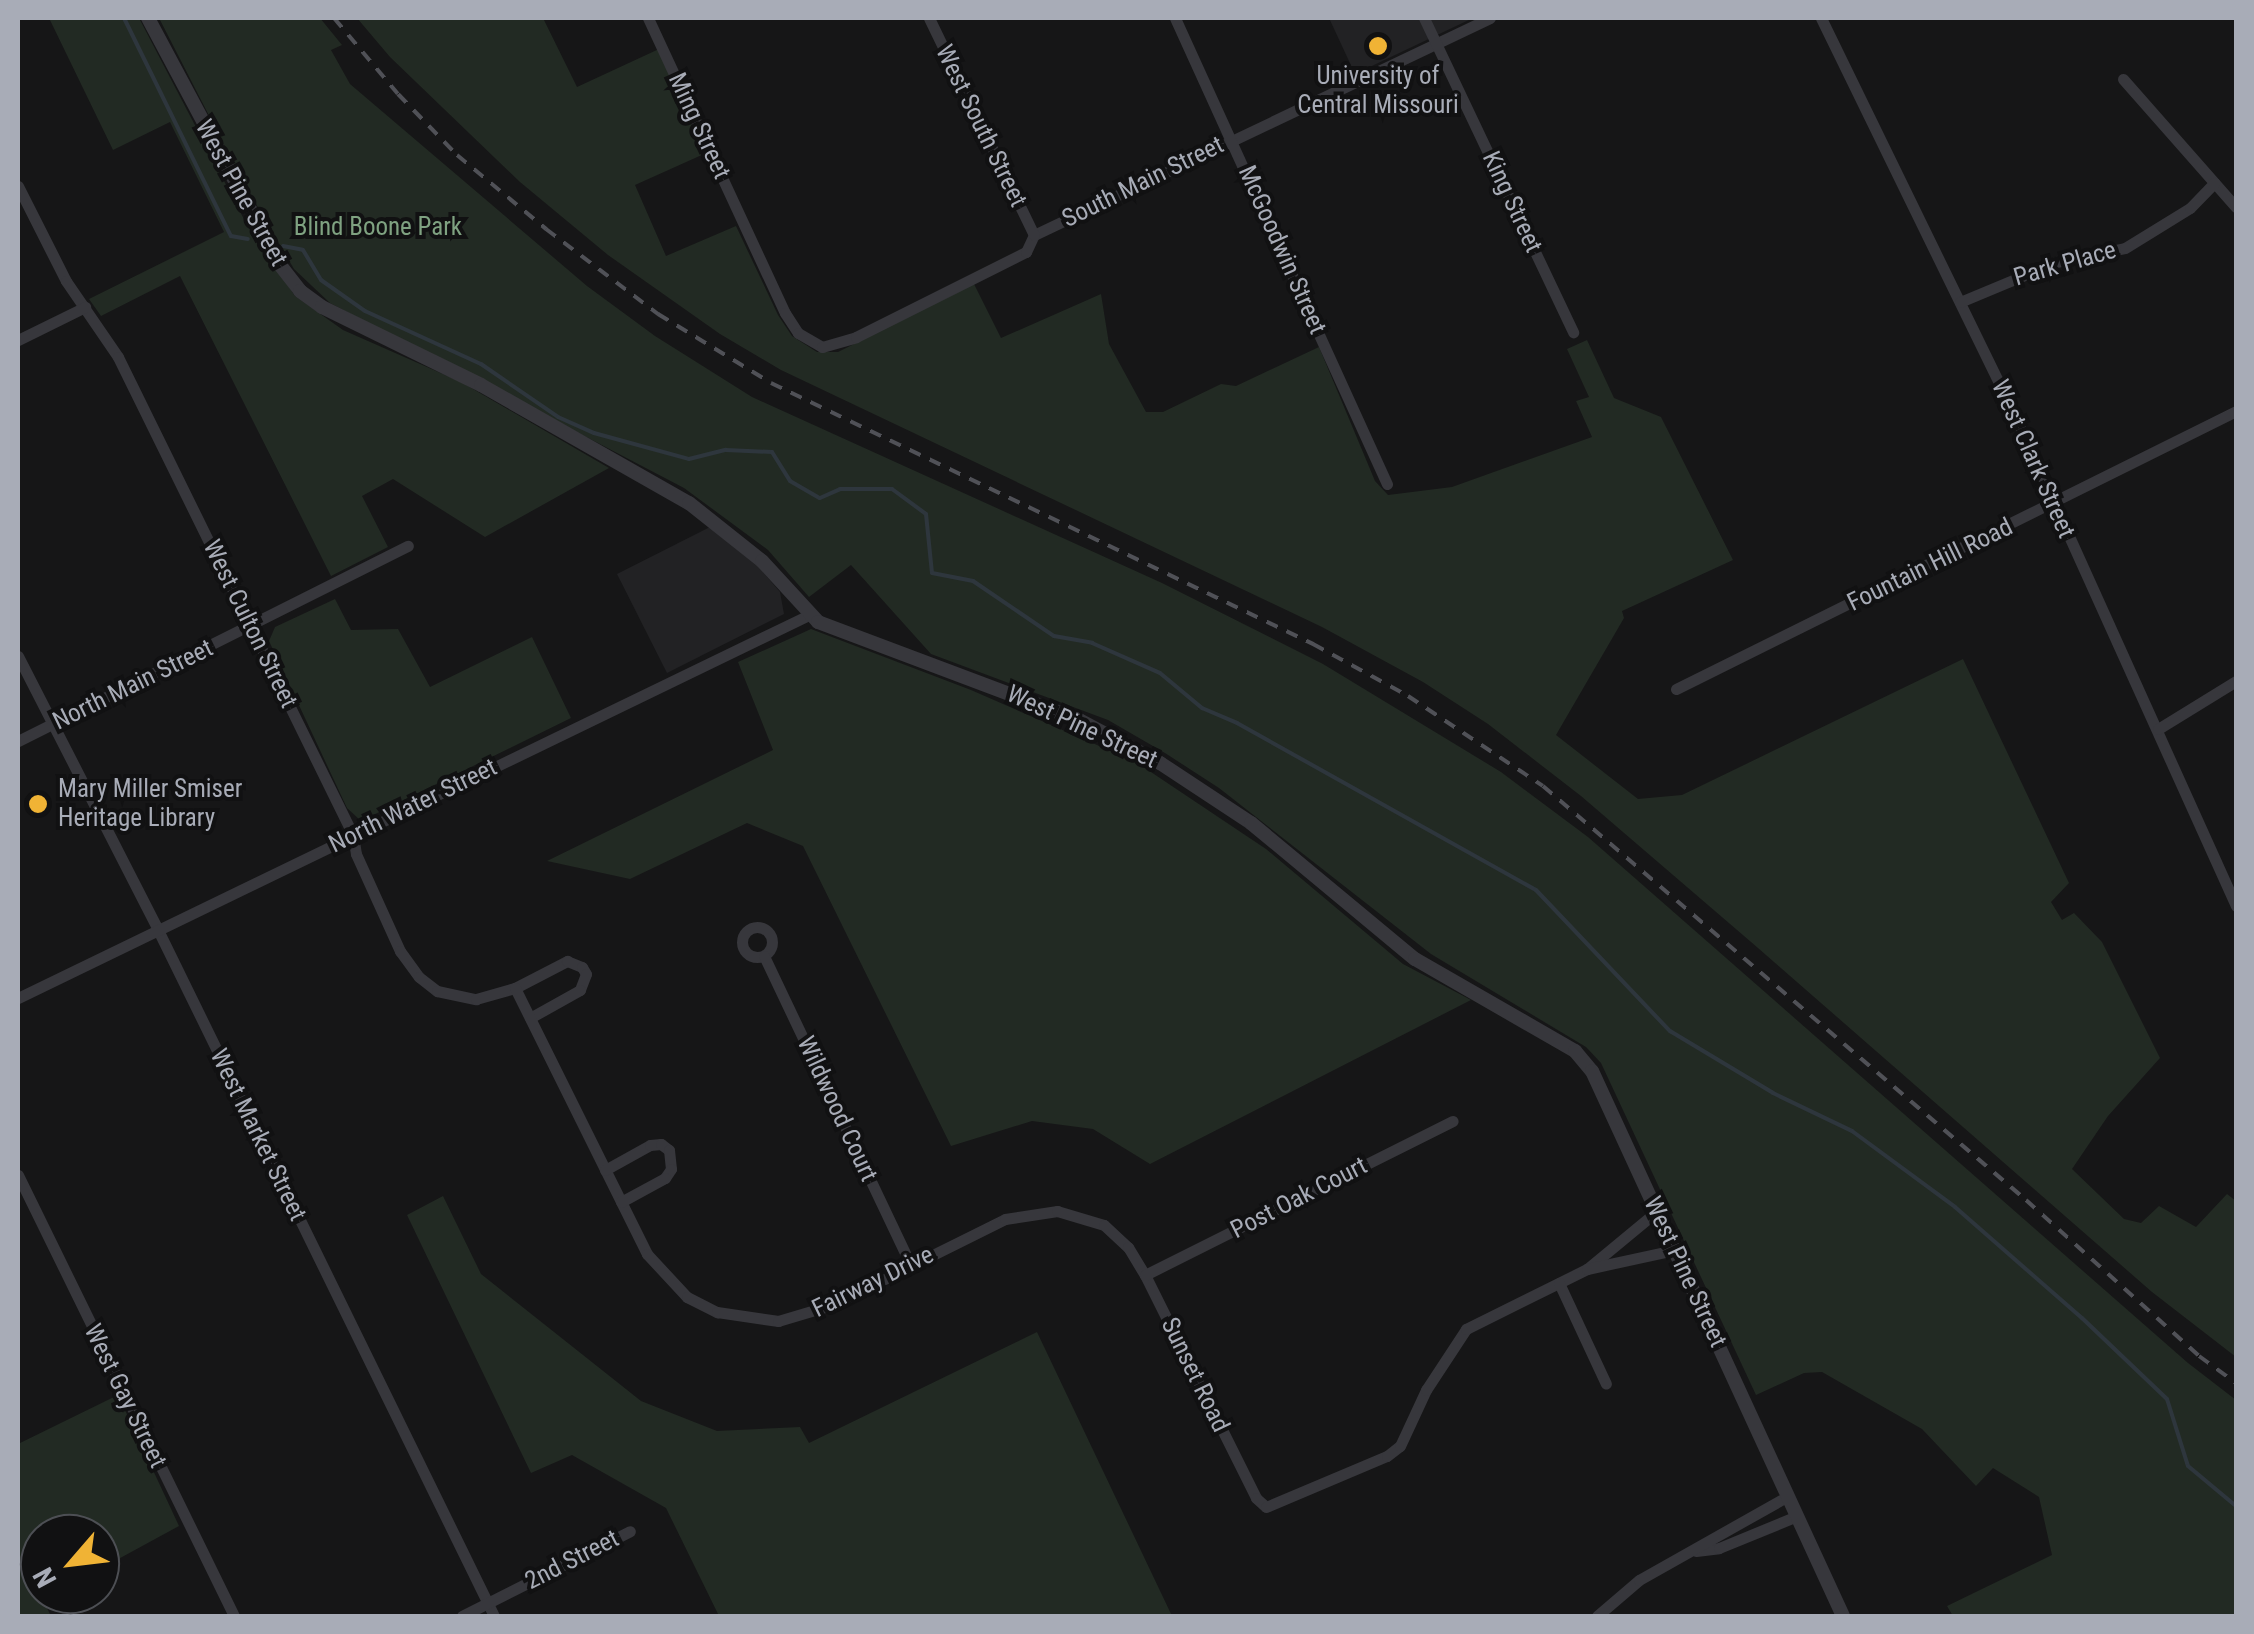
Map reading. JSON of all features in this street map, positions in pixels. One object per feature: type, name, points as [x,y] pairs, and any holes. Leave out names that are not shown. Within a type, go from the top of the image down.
[{"type":"street","name":"West Pine Street","points":[[148,18],[252,217],[300,291],[346,322],[481,385],[689,504],[762,561],[809,614],[856,639],[1079,720],[1160,763],[1251,824],[1415,960],[1575,1051],[1592,1071],[1843,1616]]},
{"type":"street","name":"Ming Street","points":[[648,18],[704,133],[747,235]]},
{"type":"street","name":"West South Street","points":[[929,18],[1034,235]]},
{"type":"street","name":"McGoodwin Street","points":[[1176,18],[1387,484]]},
{"type":"street","name":"King Street","points":[[1424,18],[1574,332]]},
{"type":"street","name":"South Main Street","points":[[747,235],[798,333],[822,347],[856,337],[1026,252],[1034,235],[1490,18]]},
{"type":"street","name":"West Clark Street","points":[[1821,18],[1960,302],[2158,728],[2236,906]]},
{"type":"street","points":[[2123,79],[2236,207]]},
{"type":"street","name":"Park Place","points":[[1960,302],[2056,262],[2125,248],[2190,208],[2214,183]]},
{"type":"street","name":"West Culton Street","points":[[18,186],[52,257],[111,342],[353,835],[356,854],[378,902],[419,977],[451,997],[476,999],[515,988],[567,961],[582,967],[586,974],[580,990],[530,1018]]},
{"type":"street","points":[[18,340],[85,307]]},
{"type":"street","name":"Fountain Hill Road","points":[[1676,689],[2236,411]]},
{"type":"street","name":"North Main Street","points":[[18,741],[408,546]]},
{"type":"street","name":"North Water Street","points":[[18,998],[809,614]]},
{"type":"street","name":"West Market Street","points":[[18,656],[158,930],[494,1616]]},
{"type":"street","points":[[2158,728],[2236,682]]},
{"type":"street","name":"Wildwood Court","points":[[764,956],[910,1263]]},
{"type":"street","name":"Fairway Drive","points":[[515,988],[647,1254],[664,1277],[688,1297],[731,1315],[778,1321],[804,1316],[1005,1218],[1030,1211],[1057,1211],[1104,1224],[1128,1247],[1145,1275]]},
{"type":"street","name":"Post Oak Court","points":[[1145,1275],[1453,1120]]},
{"type":"street","points":[[605,1170],[650,1145],[662,1144],[669,1150],[672,1169],[665,1178],[621,1202]]},
{"type":"street","name":"West Gay Street","points":[[18,1174],[234,1616]]},
{"type":"street","points":[[1606,1384],[1559,1283],[1587,1269],[1656,1212]]},
{"type":"street","points":[[1587,1269],[1674,1250]]},
{"type":"street","name":"Sunset Road","points":[[1145,1275],[1256,1498],[1266,1507],[1386,1456],[1400,1446],[1426,1390],[1466,1329],[1559,1283]]},
{"type":"street","points":[[1597,1616],[1640,1580],[1788,1496]]},
{"type":"street","points":[[1696,1551],[1719,1548],[1797,1516]]},
{"type":"street","name":"2nd Street","points":[[462,1616],[630,1531]]},
{"type":"shaded area","name":"University of Central Missouri","points":[[1329,18],[1473,18],[1355,74]]},
{"type":"shaded area","points":[[710,527],[750,557],[780,592],[784,614],[667,673],[617,574]]},
{"type":"green space","points":[[49,18],[139,18],[247,225],[295,296],[343,330],[461,382],[609,468],[485,537],[393,479],[362,496],[388,547],[331,576],[180,276],[101,316],[89,299],[224,232],[170,122],[113,150]]},
{"type":"green space","name":"Blind Boone Park","points":[[159,18],[320,18],[342,45],[331,50],[350,84],[587,286],[655,336],[752,397],[1162,583],[1323,664],[1501,772],[1588,837],[2188,1363],[2236,1400],[2236,1616],[1953,1616],[1947,1606],[2052,1555],[2039,1497],[1993,1468],[1976,1486],[1922,1429],[1822,1372],[1804,1373],[1756,1395],[1601,1063],[1586,1047],[1431,954],[1219,788],[1165,753],[1108,720],[931,654],[851,565],[809,597],[768,550],[684,488],[330,303],[294,269],[242,180]]},
{"type":"green space","points":[[357,18],[543,18],[577,87],[659,49],[704,154],[635,185],[666,256],[736,226],[778,315],[792,336],[817,352],[838,352],[974,284],[1001,338],[1101,294],[1109,344],[1146,412],[1163,412],[1221,384],[1236,386],[1319,347],[1375,481],[1388,495],[1452,487],[1592,437],[1576,401],[1589,397],[1567,349],[1587,340],[1614,398],[1661,417],[1733,560],[1622,611],[1624,618],[1556,735],[1638,799],[1682,795],[1963,659],[2069,883],[2051,902],[2062,920],[2074,913],[2102,942],[2160,1058],[2108,1116],[2072,1169],[2124,1219],[2141,1223],[2159,1206],[2196,1227],[2227,1194],[2236,1201],[2236,1357],[2152,1292],[1581,796],[1488,724],[1423,682],[1322,627],[781,370],[720,334],[608,255],[520,182],[390,57]]},
{"type":"green space","points":[[335,599],[351,630],[398,629],[430,687],[532,637],[571,718],[361,821],[347,808],[269,641],[275,627]]},
{"type":"green space","points":[[811,629],[971,690],[1136,762],[1266,849],[1403,964],[1471,1000],[1150,1164],[1093,1129],[1032,1121],[951,1146],[803,846],[747,823],[630,879],[547,861],[773,750],[738,662]]},
{"type":"green space","points":[[443,1196],[481,1274],[641,1401],[717,1431],[800,1427],[809,1443],[1037,1332],[1172,1616],[719,1616],[666,1508],[572,1455],[531,1473],[407,1215]]},
{"type":"green space","points":[[118,1395],[179,1526],[120,1558],[120,1514],[20,1514],[20,1614],[51,1616],[18,1616],[18,1444]]},
{"type":"waterway","points":[[124,18],[231,236],[248,239]]},
{"type":"waterway","points":[[283,246],[303,250],[321,280],[365,311],[481,364],[558,417],[594,433],[689,459],[726,450],[772,452],[790,481],[820,498],[840,489],[892,489],[926,514],[932,573],[973,581],[1054,636],[1092,643],[1160,673],[1202,708],[1237,723],[1536,890],[1670,1031],[1773,1093],[1852,1131],[1955,1207],[2082,1318],[2167,1399],[2188,1466],[2236,1506]]},
{"type":"railway","points":[[334,18],[398,94],[457,155],[658,314],[771,383],[1313,644],[1408,696],[1543,786],[2026,1200],[2199,1356],[2236,1383]]},
{"type":"place","name":"University of Central Missouri","points":[[1378,46]]},
{"type":"place","name":"Mary Miller Smiser Heritage Library","points":[[38,804]]}]
